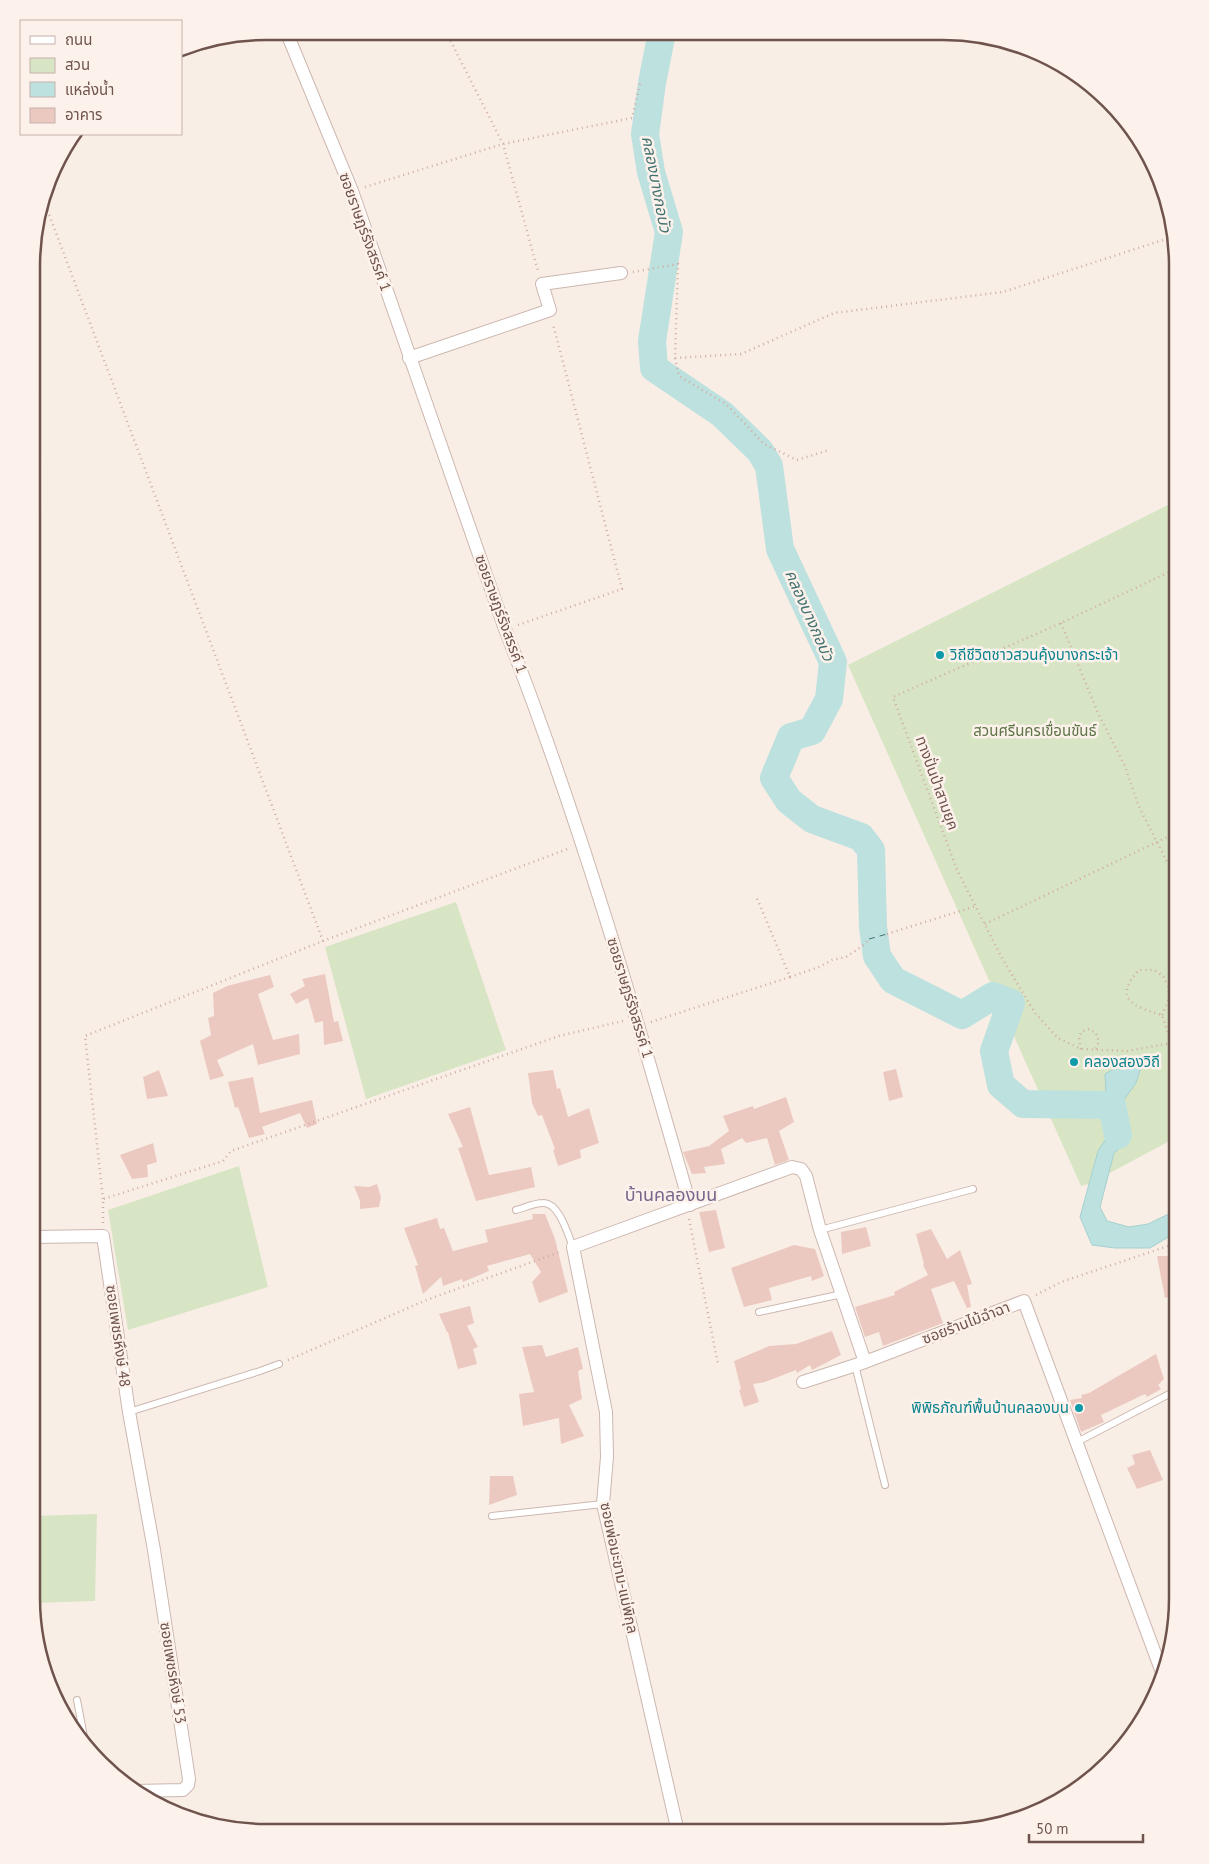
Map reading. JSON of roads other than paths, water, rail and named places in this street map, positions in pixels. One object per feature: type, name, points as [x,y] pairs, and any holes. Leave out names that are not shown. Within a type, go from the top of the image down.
[{"type":"street","name":"ซอยราษฎร์รังสรรค์ 1","points":[[290,40],[352,192],[505,629],[529,688],[638,1022],[688,1206]]},
{"type":"street","points":[[409,358],[550,310],[542,284],[621,272]]},
{"type":"street","points":[[573,1247],[792,1167],[801,1169],[806,1176],[820,1230],[842,1294],[860,1364]]},
{"type":"street","name":"ซอยเพชรหึงษ์ 48","points":[[40,1238],[103,1236],[129,1412],[146,1506]]},
{"type":"street","name":"ซอยพ่อมะขาม-แม่พิกุล","points":[[573,1247],[606,1412],[607,1457],[603,1504],[676,1824]]},
{"type":"street","name":"ซอยร้านไม้ฉำฉา","points":[[804,1382],[860,1364],[1024,1301],[1159,1664]]},
{"type":"street","name":"ซอยเพชรหึงษ์ 53","points":[[146,1506],[189,1779],[188,1785],[184,1790],[146,1790]]},
{"type":"lane","points":[[820,1230],[973,1189]]},
{"type":"lane","points":[[516,1210],[544,1202],[552,1206],[560,1215],[573,1247]]},
{"type":"lane","points":[[759,1312],[842,1294]]},
{"type":"lane","points":[[129,1412],[260,1372],[279,1364]]},
{"type":"lane","points":[[860,1364],[885,1484]]},
{"type":"lane","points":[[1076,1442],[1169,1394]]},
{"type":"lane","points":[[492,1516],[603,1504]]},
{"type":"lane","points":[[77,1700],[83,1730]]},
{"type":"water","points":[[1126,1062],[1141,1067],[1136,1083],[1118,1108],[1127,1142],[1114,1153],[1100,1207],[1107,1221],[1129,1227],[1148,1224],[1169,1214],[1169,1237],[1150,1248],[1115,1248],[1092,1245],[1080,1217],[1098,1151],[1108,1136],[1105,1074]]},
{"type":"waterway","name":"คลองบางกอบัว","points":[[660,40],[645,134],[651,172],[669,232],[652,341],[654,368],[722,414],[760,451],[769,466],[780,549],[833,662],[829,699],[812,731],[791,737],[774,778],[789,801],[812,819],[861,837],[871,850],[873,927],[877,956],[893,980],[962,1015],[993,996],[1011,1003],[994,1051],[1001,1085],[1023,1104],[1112,1105],[1118,1135]]},
{"type":"place","name":"วิถีชีวิตชาวสวนคุ้งบางกระเจ้า","points":[[940,655]]},
{"type":"place","name":"คลองสองวิถี","points":[[1074,1062]]},
{"type":"place","name":"พิพิธภัณฑ์พื้นบ้านคลองบน","points":[[1079,1408]]},
{"type":"district","name":"บ้านคลองบน","points":[[671,1195]]},
{"type":"park label","name":"สวนศรีนครเขื่อนขันธ์","points":[[1035,731]]}]
